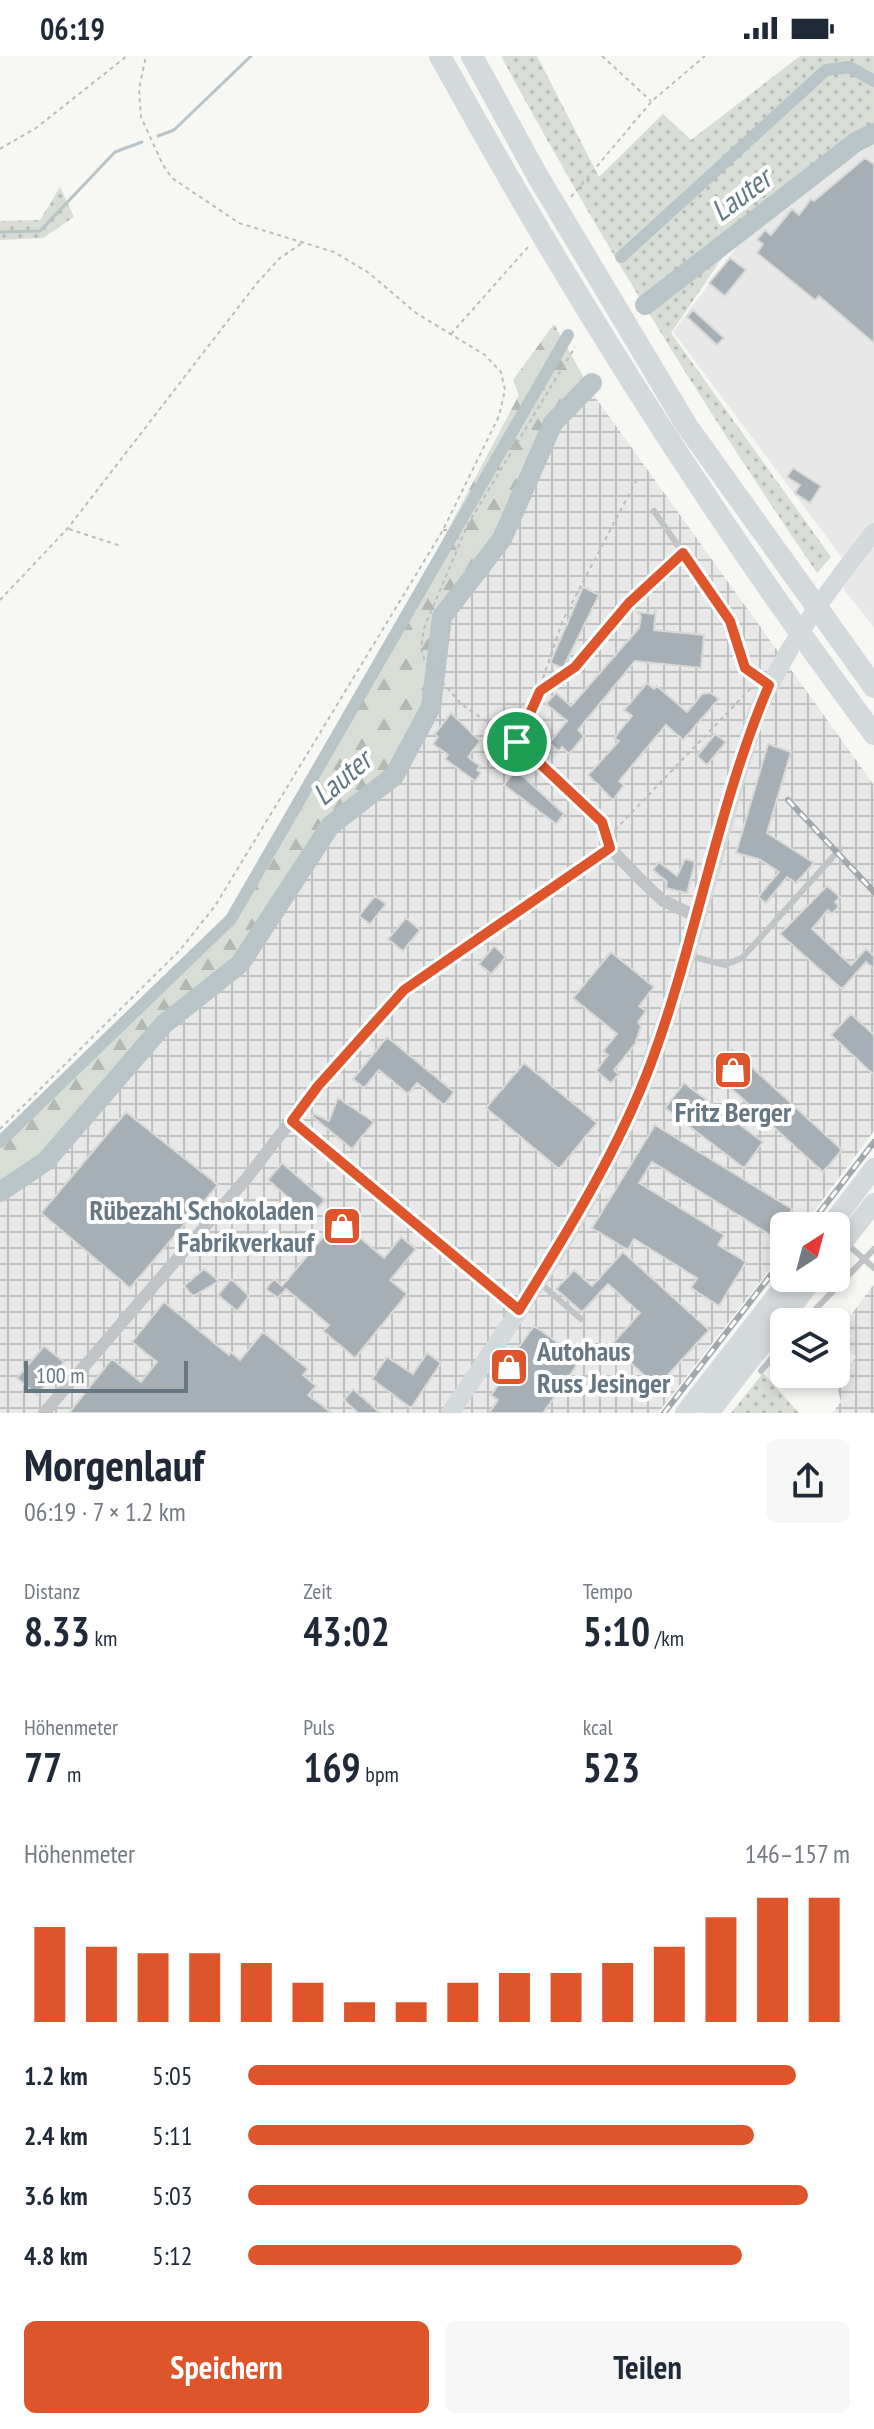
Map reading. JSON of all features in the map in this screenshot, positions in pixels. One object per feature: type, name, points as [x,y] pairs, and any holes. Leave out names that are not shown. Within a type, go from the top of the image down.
[{"type":"highway","points":[[440,56],[514,190],[617,363],[777,601],[874,734]]},
{"type":"highway","points":[[472,56],[537,175],[687,426],[874,687]]},
{"type":"main road","points":[[841,1212],[874,1168]]},
{"type":"main road","points":[[850,1230],[874,1203]]},
{"type":"main road","points":[[685,1413],[779,1292]]},
{"type":"main road","points":[[709,1413],[803,1292]]},
{"type":"street","points":[[450,1413],[537,1281],[595,1183],[633,1106],[686,955],[756,715],[769,685],[809,617],[874,532]]},
{"type":"street","points":[[517,742],[602,822],[609,843],[662,900],[697,917]]},
{"type":"street","points":[[44,1413],[292,1121],[318,1086],[404,990],[609,843]]},
{"type":"street","points":[[292,1121],[519,1310]]},
{"type":"lane","points":[[654,511],[730,621],[745,668],[769,685]]},
{"type":"lane","points":[[517,742],[538,695],[575,667],[629,603],[683,553]]},
{"type":"lane","points":[[686,955],[725,965],[742,958],[840,849]]},
{"type":"lane","points":[[817,1308],[874,1249]]},
{"type":"lane","points":[[850,1250],[874,1268]]},
{"type":"lane","points":[[537,1281],[581,1319]]},
{"type":"lane","points":[[761,1371],[770,1360]]},
{"type":"path","points":[[0,149],[36,128],[127,56]]},
{"type":"path","points":[[0,1129],[180,950],[215,906],[443,530],[499,416],[505,390],[501,372],[485,355],[416,313],[369,273],[334,252],[239,223],[186,189],[163,165],[141,117],[139,89],[146,56]]},
{"type":"path","points":[[602,56],[652,101]]},
{"type":"path","points":[[593,172],[652,101],[705,56]]},
{"type":"path","points":[[0,600],[68,528],[257,283],[280,258],[303,243]]},
{"type":"path","points":[[451,334],[509,269]]},
{"type":"path","points":[[517,742],[461,704],[431,669],[421,648],[424,628],[460,541],[575,347]]},
{"type":"path","points":[[538,695],[563,620],[636,481]]},
{"type":"path","points":[[68,528],[121,546]]},
{"type":"path","points":[[443,530],[451,530],[460,541]]},
{"type":"path","points":[[609,843],[751,688],[769,685]]},
{"type":"shaded area","points":[[874,143],[874,627],[844,590],[841,556],[673,332],[753,225]]},
{"type":"shaded area","points":[[593,394],[874,785],[874,1131],[813,1212],[770,1212],[770,1269],[658,1413],[0,1413],[0,1197],[45,1166],[166,1026],[244,966],[333,830],[399,779],[437,708],[447,619],[510,539],[556,429]]},
{"type":"shaded area","points":[[874,1284],[874,1413],[832,1413],[841,1402],[837,1388],[850,1388],[850,1365],[856,1357],[850,1352],[850,1316]]},
{"type":"green space","points":[[501,56],[537,56],[599,177],[663,114],[691,140],[800,56],[874,56],[874,138],[749,219],[671,333],[831,557],[817,573],[652,319]]},
{"type":"green space","points":[[60,187],[74,217],[43,238],[0,240],[0,221],[40,220]]},
{"type":"green space","points":[[554,324],[593,394],[556,429],[510,539],[447,619],[437,708],[399,779],[333,830],[244,966],[166,1026],[45,1166],[0,1197],[0,1137],[228,916],[422,579],[519,395],[513,380]]},
{"type":"green space","points":[[763,1373],[770,1381],[770,1388],[776,1388],[799,1413],[731,1413]]},
{"type":"building","points":[[865,158],[874,164],[874,343],[819,296],[815,300],[757,253],[763,244],[757,240],[765,230],[771,235],[792,209],[799,215],[811,199],[814,201]]},
{"type":"building","points":[[730,258],[746,270],[725,296],[709,283]]},
{"type":"building","points":[[693,310],[724,338],[717,345],[687,317]]},
{"type":"building","points":[[793,468],[821,486],[810,503],[795,493],[800,485],[787,477]]},
{"type":"building","points":[[583,587],[599,595],[563,668],[550,663]]},
{"type":"building","points":[[656,609],[654,630],[704,635],[701,668],[635,661],[578,730],[584,736],[569,754],[562,747],[559,751],[549,743],[567,721],[546,704],[556,693],[571,706],[639,628],[641,616],[637,612],[653,614]]},
{"type":"building","points":[[647,683],[654,689],[657,686],[687,712],[702,694],[711,693],[719,699],[683,740],[666,725],[619,781],[624,785],[613,800],[588,775],[619,741],[614,738],[632,716],[624,710]]},
{"type":"building","points":[[451,713],[480,741],[468,757],[480,766],[477,770],[481,773],[475,781],[445,759],[448,755],[433,744],[438,737],[435,734]]},
{"type":"building","points":[[715,734],[726,742],[707,765],[697,756]]},
{"type":"building","points":[[768,744],[791,752],[767,833],[814,863],[796,883],[787,877],[766,903],[758,897],[779,872],[759,859],[736,853]]},
{"type":"building","points":[[516,770],[564,814],[556,824],[504,785]]},
{"type":"building","points":[[685,859],[695,862],[687,893],[666,888],[667,882],[653,870],[659,862],[677,876]]},
{"type":"building","points":[[827,886],[840,897],[835,902],[839,906],[832,914],[828,910],[812,929],[851,965],[866,949],[874,956],[874,969],[866,962],[842,989],[780,934]]},
{"type":"building","points":[[375,896],[386,904],[370,924],[359,916]]},
{"type":"building","points":[[406,918],[420,930],[403,951],[388,939]]},
{"type":"building","points":[[494,946],[506,957],[491,974],[479,964]]},
{"type":"building","points":[[611,952],[654,987],[639,1006],[646,1011],[638,1022],[641,1026],[635,1044],[614,1070],[619,1074],[611,1083],[596,1071],[608,1055],[603,1051],[617,1034],[573,998]]},
{"type":"building","points":[[851,1014],[874,1035],[874,1075],[831,1035]]},
{"type":"building","points":[[387,1037],[454,1092],[444,1105],[417,1083],[408,1094],[379,1070],[364,1088],[353,1079]]},
{"type":"building","points":[[732,1049],[842,1150],[823,1172],[712,1071]]},
{"type":"building","points":[[524,1063],[597,1123],[559,1169],[486,1108]]},
{"type":"building","points":[[684,1083],[763,1142],[744,1168],[665,1108]]},
{"type":"building","points":[[338,1098],[374,1122],[352,1149],[312,1116],[314,1114],[329,1121]]},
{"type":"building","points":[[126,1112],[218,1185],[130,1288],[41,1213]]},
{"type":"building","points":[[655,1125],[792,1209],[790,1212],[770,1212],[770,1235],[652,1162],[639,1183],[724,1235],[718,1245],[746,1262],[719,1306],[691,1288],[697,1278],[634,1239],[628,1250],[592,1228]]},
{"type":"building","points":[[282,1163],[325,1200],[311,1216],[287,1201],[290,1199],[268,1180]]},
{"type":"building","points":[[338,1219],[384,1258],[401,1237],[416,1249],[390,1280],[407,1294],[355,1358],[323,1331],[329,1325],[286,1289],[278,1298],[266,1289],[274,1279],[282,1286]]},
{"type":"building","points":[[623,1252],[709,1330],[657,1387],[611,1345],[640,1313],[608,1284],[582,1312],[556,1289],[574,1270],[592,1286]]},
{"type":"building","points":[[204,1269],[219,1281],[193,1296],[184,1286]]},
{"type":"building","points":[[231,1279],[249,1296],[237,1311],[218,1295]]},
{"type":"building","points":[[164,1302],[229,1355],[231,1352],[240,1360],[263,1332],[308,1369],[303,1375],[316,1386],[308,1395],[332,1413],[69,1413],[112,1359],[141,1382],[157,1362],[132,1342]]},
{"type":"building","points":[[534,1326],[581,1359],[543,1413],[489,1413],[498,1400],[491,1395],[506,1374],[502,1371]]},
{"type":"building","points":[[44,1346],[64,1362],[37,1395],[17,1378]]},
{"type":"building","points":[[427,1353],[441,1363],[411,1408],[372,1379],[387,1357],[413,1374]]},
{"type":"building","points":[[353,1389],[380,1413],[358,1413],[344,1400]]},
{"type":"waterway","points":[[158,136],[174,130],[251,56]]},
{"type":"waterway","points":[[621,257],[826,70],[849,67],[874,81]]},
{"type":"waterway","name":"Lauter","points":[[645,305],[856,142],[874,133]]},
{"type":"waterway","points":[[0,232],[40,231],[115,152],[142,142]]},
{"type":"waterway","points":[[0,1142],[231,919],[568,335]]},
{"type":"waterway","name":"Lauter","points":[[0,1192],[46,1161],[164,1024],[240,964],[330,826],[394,776],[431,707],[442,617],[502,539],[553,423],[592,383]]},
{"type":"railway","points":[[788,800],[874,892]]},
{"type":"railway","points":[[820,1212],[874,1142]]},
{"type":"railway","points":[[664,1413],[770,1276]]},
{"type":"place","name":"Fritz Berger","points":[[733,1070]]},
{"type":"place","name":"Rübezahl Schokoladen Fabrikverkauf","points":[[342,1226]]},
{"type":"place","name":"Autohaus Russ Jesinger","points":[[509,1367]]},
{"type":"route","points":[[683,553],[730,621],[745,668],[769,685],[732,788],[686,955],[651,1064],[595,1183],[519,1310],[292,1121],[318,1086],[404,990],[610,848],[602,822],[556,775],[517,742],[540,691],[575,667],[629,603],[683,553]]}]
